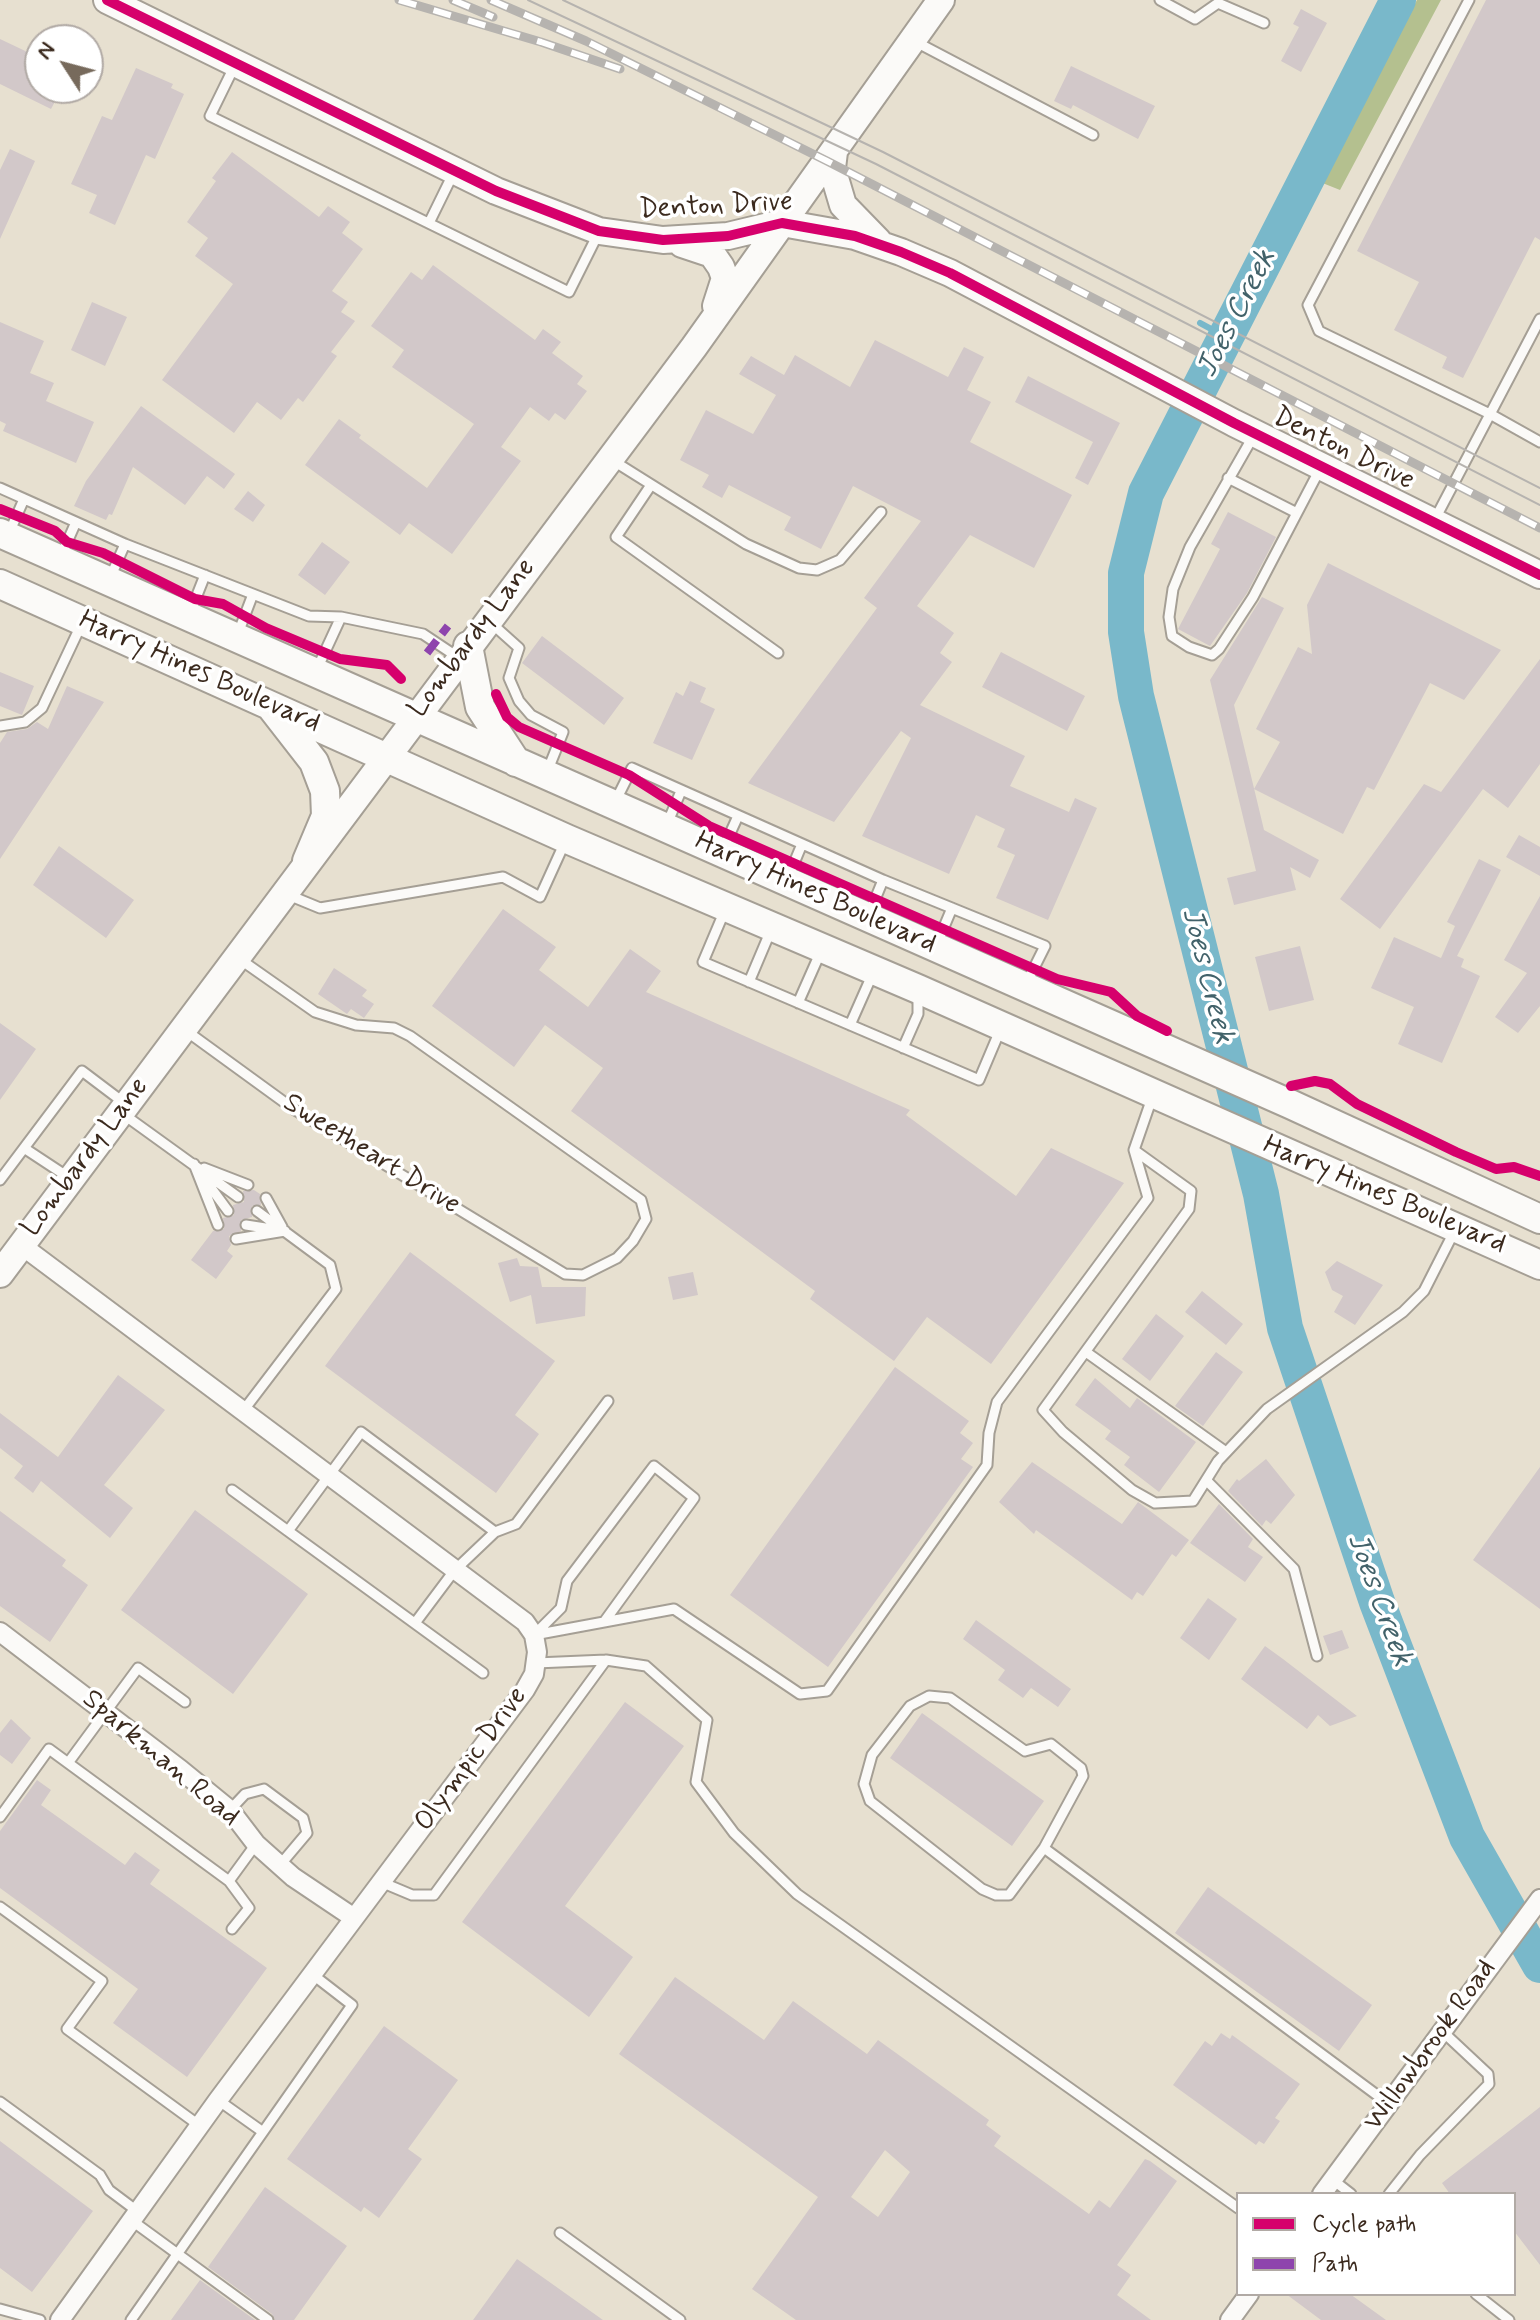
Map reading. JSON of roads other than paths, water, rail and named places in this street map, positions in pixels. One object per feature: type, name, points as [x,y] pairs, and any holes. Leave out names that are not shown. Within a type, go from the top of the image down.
[{"type":"main road","name":"Denton Drive","points":[[107,0],[496,191],[599,231],[663,240],[728,236],[782,223],[855,236],[883,246],[950,273],[1245,428],[1540,575]]},
{"type":"main road","name":"Lombardy Lane","points":[[0,1274],[414,717],[694,347],[941,0]]},
{"type":"main road","points":[[834,152],[832,168],[843,205],[883,246]]},
{"type":"main road","points":[[663,240],[712,254],[725,278],[718,303],[694,347]]},
{"type":"main road","name":"Harry Hines Boulevard","points":[[4,535],[1290,1104],[1540,1219]]},
{"type":"main road","name":"Harry Hines Boulevard","points":[[0,584],[262,699],[567,839],[875,970],[1540,1265]]},
{"type":"main road","points":[[463,652],[480,707],[516,762]]},
{"type":"main road","points":[[262,699],[300,740],[322,777],[326,816],[307,861]]},
{"type":"main road","points":[[918,989],[936,947]]},
{"type":"main road","points":[[1153,1095],[1171,1052]]},
{"type":"main road","points":[[1457,1227],[1474,1188]]},
{"type":"street","points":[[21,1245],[525,1622],[534,1635]]},
{"type":"street","name":"Sparkman Road","points":[[0,1632],[230,1810],[256,1844],[280,1865],[354,1918]]},
{"type":"street","name":"Olympic Drive","points":[[60,2320],[218,2100],[525,1690],[536,1663],[534,1635]]},
{"type":"street","name":"Willowbrook Road","points":[[1328,2187],[1540,1899]]},
{"type":"street","points":[[1230,2320],[1248,2296]]},
{"type":"lane","points":[[1160,0],[1195,19],[1218,3],[1264,23]]},
{"type":"lane","points":[[1469,0],[1308,305],[1319,331],[1490,414],[1540,442]]},
{"type":"lane","points":[[913,40],[1093,135]]},
{"type":"lane","points":[[236,63],[210,116],[569,292],[599,231]]},
{"type":"lane","points":[[429,223],[455,171]]},
{"type":"lane","points":[[1433,522],[1540,319]]},
{"type":"lane","points":[[1245,428],[1228,478],[1190,547],[1173,589],[1169,617],[1172,636],[1189,647],[1212,655],[1219,649],[1253,597],[1322,466]]},
{"type":"lane","points":[[609,458],[746,544],[799,568],[817,570],[840,560],[881,512]]},
{"type":"lane","points":[[1228,478],[1297,513]]},
{"type":"lane","points":[[651,485],[616,537],[778,653]]},
{"type":"lane","points":[[0,488],[125,544],[309,616],[341,617],[423,634],[463,652]]},
{"type":"lane","points":[[4,535],[24,499]]},
{"type":"lane","points":[[60,559],[76,522]]},
{"type":"lane","points":[[109,581],[125,544]]},
{"type":"lane","points":[[188,616],[205,575]]},
{"type":"lane","points":[[236,637],[253,594]]},
{"type":"lane","points":[[315,672],[341,617]]},
{"type":"lane","points":[[488,619],[519,648],[509,678],[519,701],[531,715],[563,732],[546,775]]},
{"type":"lane","points":[[0,726],[25,722],[42,708],[83,621]]},
{"type":"lane","points":[[614,805],[632,768],[883,880],[1045,946],[1025,987]]},
{"type":"lane","points":[[666,828],[681,791]]},
{"type":"lane","points":[[721,854],[738,816]]},
{"type":"lane","points":[[283,893],[320,908],[503,877],[540,897],[567,839]]},
{"type":"lane","points":[[786,883],[802,844]]},
{"type":"lane","points":[[867,917],[883,880]]},
{"type":"lane","points":[[726,907],[703,962],[749,982],[979,1080],[1002,1026]]},
{"type":"lane","points":[[936,947],[952,908]]},
{"type":"lane","points":[[749,982],[773,926]]},
{"type":"lane","points":[[798,1003],[822,948]]},
{"type":"lane","name":"Sweetheart Drive","points":[[182,1028],[295,1110],[565,1274],[583,1275],[617,1258],[646,1219],[641,1200],[410,1036],[394,1028],[356,1025],[315,1012],[236,956]]},
{"type":"lane","points":[[850,1025],[875,970]]},
{"type":"lane","points":[[903,1048],[918,1014],[918,989]]},
{"type":"lane","points":[[0,1180],[82,1071],[123,1108],[238,1197]]},
{"type":"lane","points":[[534,1635],[674,1609],[800,1694],[827,1691],[987,1465],[989,1433],[997,1402],[1148,1198],[1134,1150],[1153,1095]]},
{"type":"lane","points":[[24,1148],[70,1179]]},
{"type":"lane","points":[[1134,1150],[1191,1191],[1189,1209],[1043,1410],[1063,1432],[1132,1490],[1155,1503],[1193,1501],[1226,1452],[1267,1409],[1403,1312],[1424,1291],[1457,1227]]},
{"type":"lane","points":[[194,1164],[248,1185]]},
{"type":"lane","points":[[194,1164],[228,1211]]},
{"type":"lane","points":[[194,1164],[218,1225]]},
{"type":"lane","points":[[266,1198],[285,1231]]},
{"type":"lane","points":[[243,1411],[336,1289],[330,1265],[257,1211]]},
{"type":"lane","points":[[246,1225],[285,1231]]},
{"type":"lane","points":[[236,1239],[285,1231]]},
{"type":"lane","points":[[1086,1352],[1226,1452]]},
{"type":"lane","points":[[415,1623],[454,1571],[495,1532],[516,1524],[608,1401]]},
{"type":"lane","points":[[288,1531],[361,1432],[495,1532]]},
{"type":"lane","points":[[534,1635],[561,1608],[567,1581],[654,1466],[694,1498],[604,1622]]},
{"type":"lane","points":[[1206,1480],[1294,1569],[1317,1656]]},
{"type":"lane","points":[[232,1490],[483,1673]]},
{"type":"lane","points":[[536,1663],[606,1660],[646,1666],[707,1720],[696,1782],[734,1833],[797,1894],[1236,2207]]},
{"type":"lane","points":[[381,1882],[412,1895],[434,1895],[606,1660]]},
{"type":"lane","points":[[68,1763],[138,1668],[185,1702]]},
{"type":"lane","points":[[929,1696],[950,1698],[1025,1751],[1051,1744],[1081,1768],[1083,1776],[1044,1848],[1009,1895],[996,1895],[982,1889],[870,1801],[864,1784],[872,1755],[910,1706],[929,1696]]},
{"type":"lane","points":[[0,1817],[49,1749],[229,1881],[249,1908],[232,1929]]},
{"type":"lane","points":[[230,1810],[245,1794],[264,1789],[303,1818],[307,1833],[280,1865]]},
{"type":"lane","points":[[229,1881],[256,1844]]},
{"type":"lane","points":[[1044,1848],[1389,2104]]},
{"type":"lane","points":[[0,1907],[102,1981],[67,2029],[200,2126]]},
{"type":"lane","points":[[131,2320],[352,2005],[312,1974]]},
{"type":"lane","points":[[1391,2192],[1420,2155],[1489,2084],[1488,2074],[1442,2031]]},
{"type":"lane","points":[[218,2100],[263,2132]]},
{"type":"lane","points":[[0,2102],[100,2175],[109,2190],[176,2256],[268,2320]]},
{"type":"lane","points":[[560,2233],[680,2320]]},
{"type":"lane","points":[[1479,2296],[1509,2320]]},
{"type":"lane","points":[[0,2309],[40,2320]]},
{"type":"waterway","name":"Joes Creek","points":[[1398,0],[1146,493],[1126,573],[1126,632],[1136,696],[1261,1194],[1285,1328],[1377,1602],[1467,1837],[1540,1965]]},
{"type":"waterway","points":[[1200,323],[1226,337]]},
{"type":"tram line","points":[[528,0],[876,164],[1540,505]]},
{"type":"tram line","points":[[563,0],[883,152],[1540,488]]},
{"type":"railway","points":[[399,0],[620,69]]},
{"type":"railway","points":[[453,0],[493,17]]},
{"type":"railway","points":[[491,0],[586,41],[827,161],[1540,528]]}]
